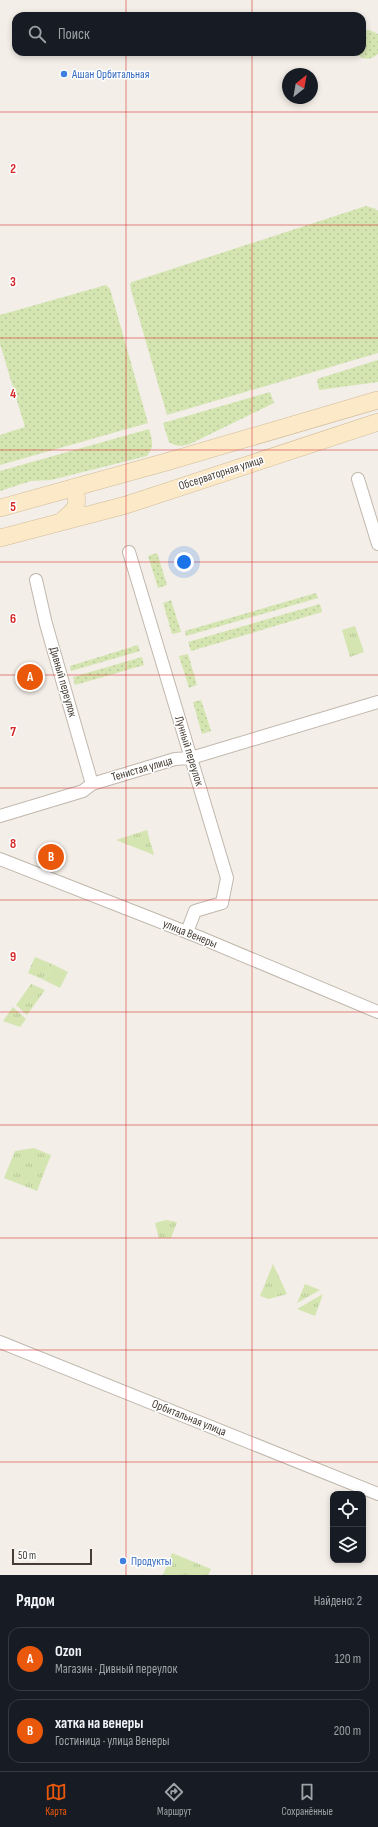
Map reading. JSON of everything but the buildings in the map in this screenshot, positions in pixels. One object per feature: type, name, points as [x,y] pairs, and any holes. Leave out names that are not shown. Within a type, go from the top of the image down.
[{"type":"main road","name":"Обсерваторная улица","points":[[0,508],[166,462],[378,400]]},
{"type":"main road","name":"Обсерваторная улица","points":[[0,538],[63,520],[126,505],[378,422]]},
{"type":"main road","points":[[63,520],[73,511],[78,503],[75,487]]},
{"type":"street","points":[[358,479],[378,544]]},
{"type":"street","name":"Лунный переулок","points":[[129,552],[227,878],[222,903],[195,911],[187,932]]},
{"type":"street","name":"Дивный переулок","points":[[36,580],[46,624],[92,784]]},
{"type":"street","name":"Тенистая улица","points":[[0,816],[83,792],[92,784],[175,759],[191,758],[378,702]]},
{"type":"street","name":"улица Венеры","points":[[0,859],[187,932],[378,1012]]},
{"type":"street","name":"Орбитальная улица","points":[[0,1342],[378,1494]]},
{"type":"green space","points":[[366,30],[369,30],[378,34],[378,54],[369,59],[358,56],[366,56]]},
{"type":"green space","points":[[366,206],[378,211],[378,353],[167,415],[130,284],[132,282]]},
{"type":"green space","points":[[106,285],[110,289],[148,423],[0,465],[0,435],[25,427],[0,344],[0,315]]},
{"type":"green space","points":[[378,360],[378,382],[319,390],[317,379]]},
{"type":"green space","points":[[270,392],[274,403],[190,444],[179,446],[169,442],[163,423]]},
{"type":"green space","points":[[149,429],[152,446],[147,456],[51,480],[31,481],[0,491],[0,471]]},
{"type":"green space","points":[[157,553],[167,585],[158,588],[148,556]]},
{"type":"green space","points":[[316,593],[318,598],[186,636],[185,631]]},
{"type":"green space","points":[[171,600],[181,632],[172,634],[163,603]]},
{"type":"green space","points":[[320,604],[322,612],[191,651],[188,642]]},
{"type":"green space","points":[[355,626],[364,652],[350,657],[342,630]]},
{"type":"green space","points":[[138,645],[140,651],[71,671],[70,666]]},
{"type":"green space","points":[[188,654],[197,685],[189,688],[179,656]]},
{"type":"green space","points":[[142,657],[144,665],[75,685],[73,677]]},
{"type":"green space","points":[[201,700],[211,731],[202,734],[193,702]]},
{"type":"green space","points":[[147,830],[154,855],[116,840]]},
{"type":"green space","points":[[35,957],[52,964],[44,980],[28,973]]},
{"type":"green space","points":[[52,964],[68,972],[60,988],[44,980]]},
{"type":"green space","points":[[31,984],[45,990],[27,1015],[16,1005]]},
{"type":"green space","points":[[13,1007],[26,1019],[20,1027],[3,1021]]},
{"type":"green space","points":[[34,1148],[51,1155],[37,1191],[4,1178],[15,1151]]},
{"type":"green space","points":[[166,1220],[177,1222],[171,1238],[159,1238],[155,1223]]},
{"type":"green space","points":[[273,1264],[287,1294],[269,1299],[260,1296]]},
{"type":"green space","points":[[305,1284],[320,1290],[297,1303]]},
{"type":"green space","points":[[323,1294],[315,1316],[297,1309]]},
{"type":"green space","points":[[172,1553],[211,1569],[208,1575],[163,1575]]},
{"type":"place","name":"Ашан Орбитальная","points":[[64,74]]},
{"type":"place","name":"Ozon","points":[[30,677]]},
{"type":"place","name":"хатка на венеры","points":[[51,857]]},
{"type":"place","name":"Продукты","points":[[123,1561]]}]
